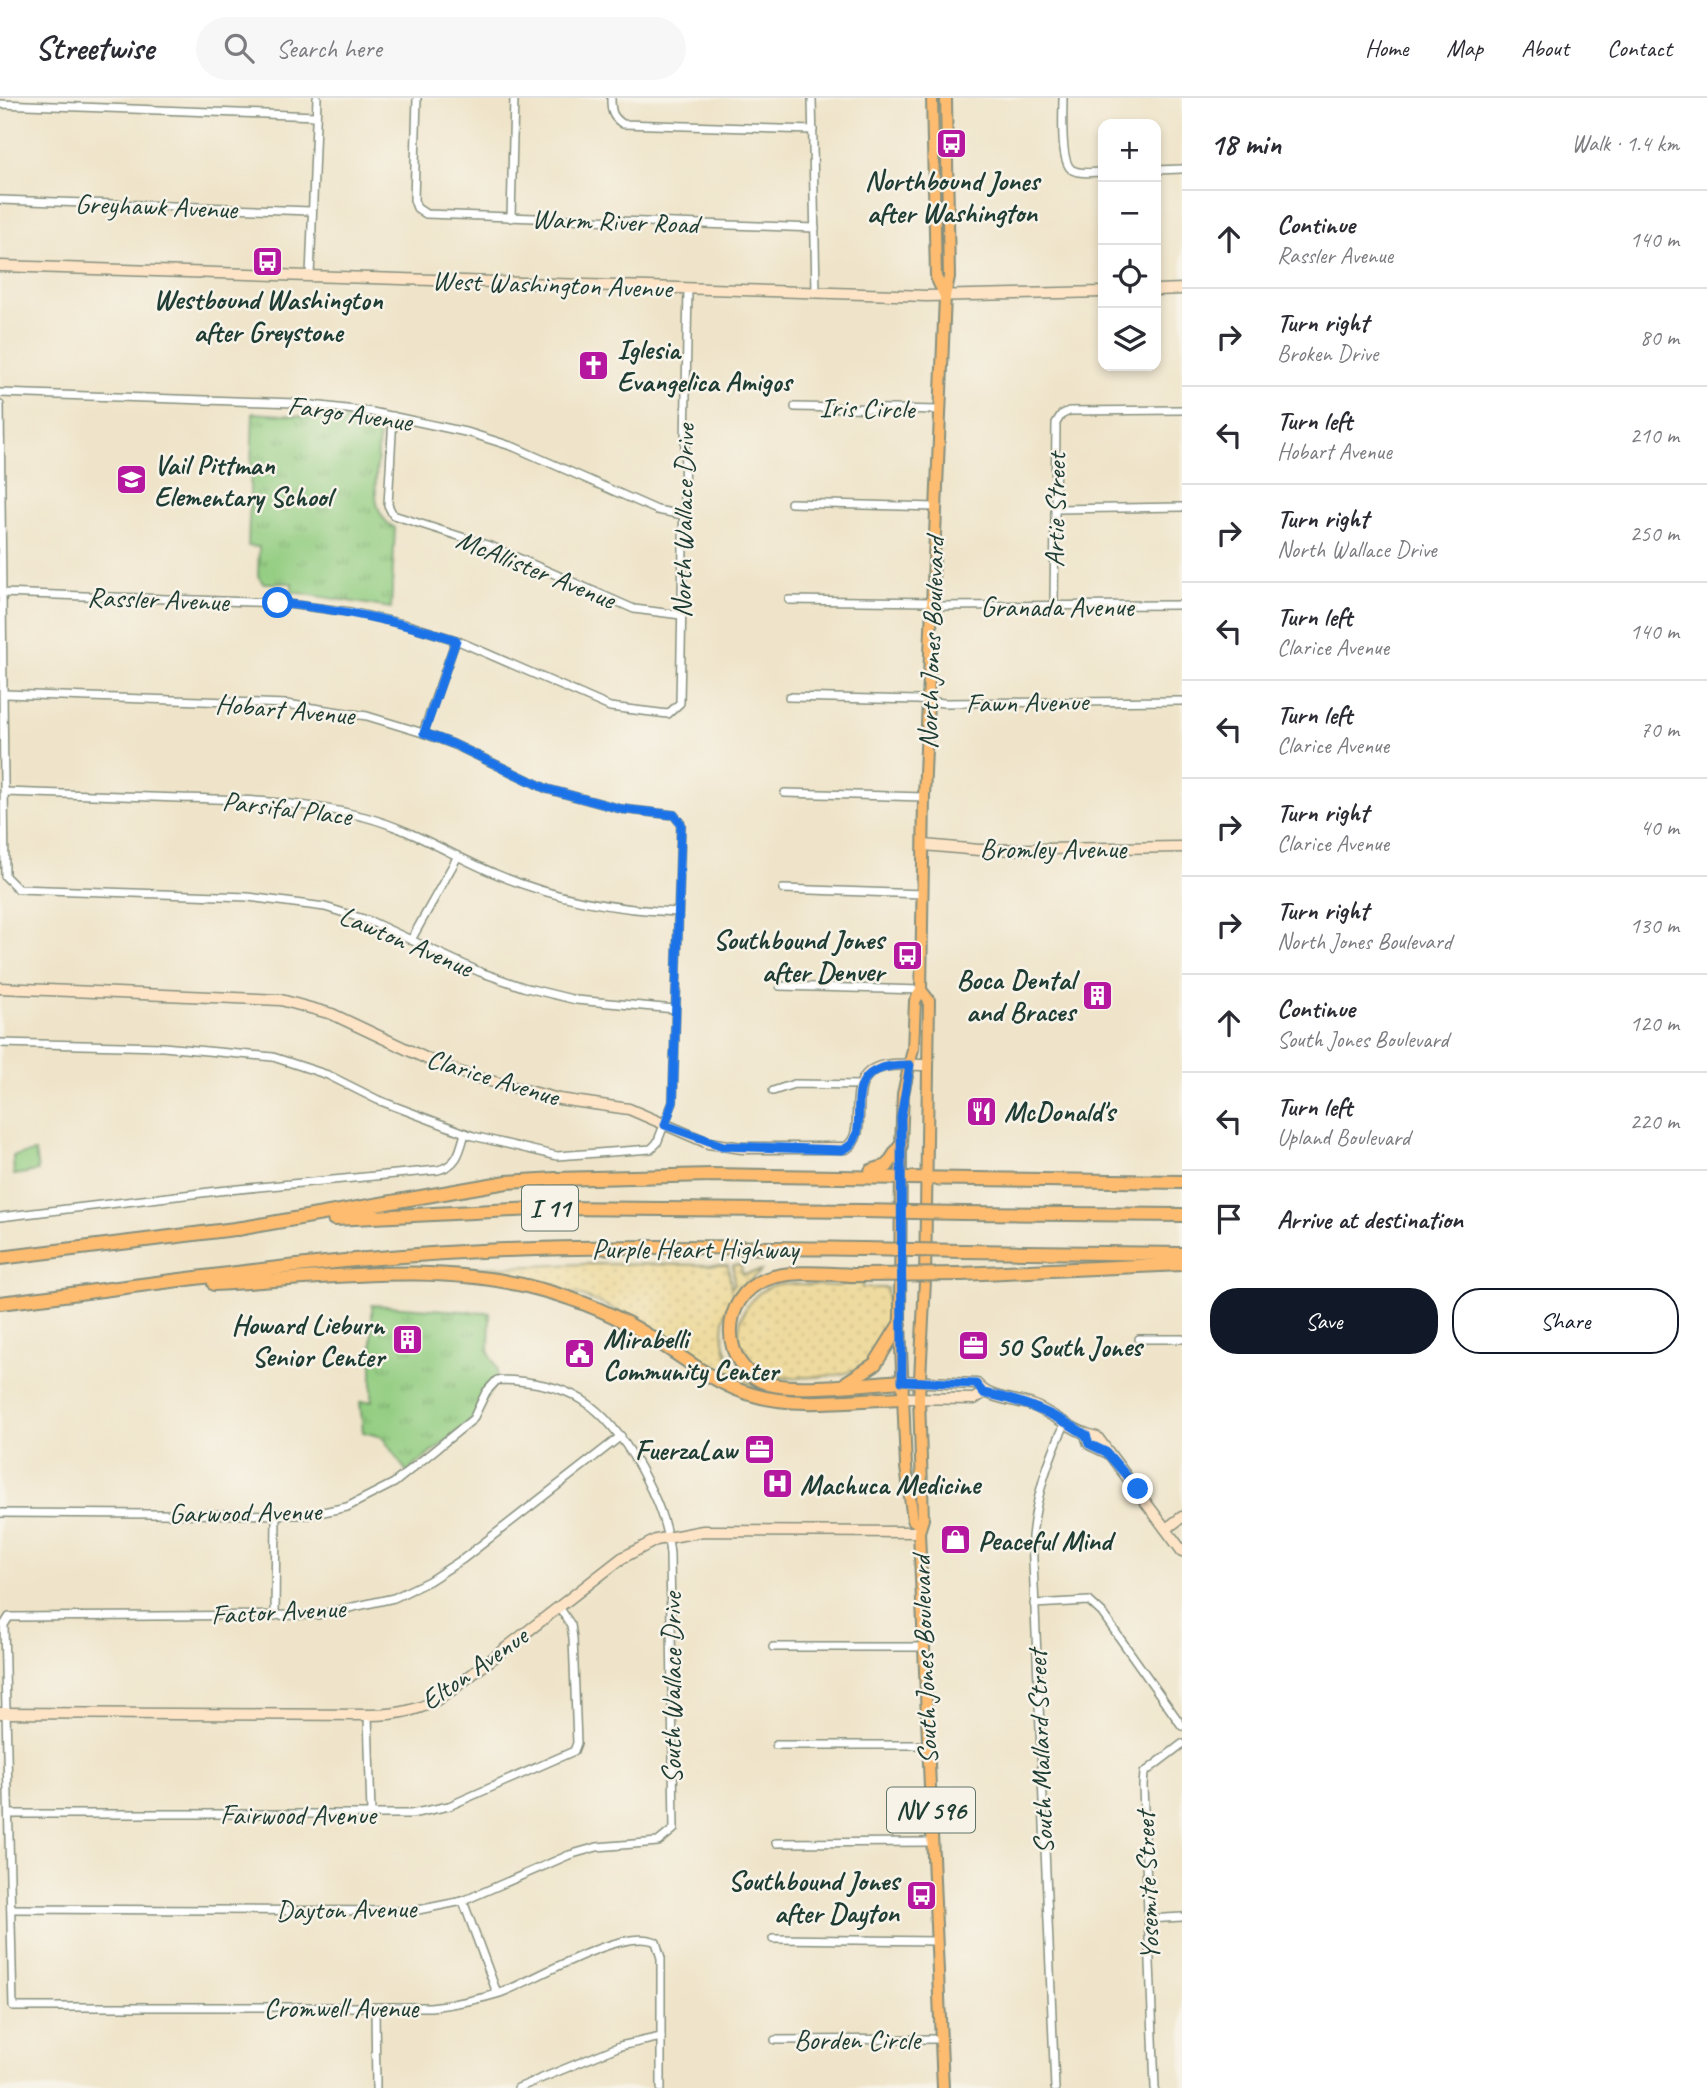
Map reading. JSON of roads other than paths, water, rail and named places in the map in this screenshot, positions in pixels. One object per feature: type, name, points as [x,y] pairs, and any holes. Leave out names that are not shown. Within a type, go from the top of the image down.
[{"type":"highway","points":[[862,1177],[887,1166],[901,1145]]},
{"type":"highway","points":[[237,1229],[513,1182],[696,1174],[1182,1182]]},
{"type":"highway","name":"Purple Heart Highway","points":[[0,1258],[237,1229],[391,1215],[515,1209],[1182,1215]]},
{"type":"highway","name":"Purple Heart Highway","points":[[0,1303],[386,1257],[511,1249],[644,1246],[1182,1254]]},
{"type":"highway","points":[[902,1381],[776,1385],[755,1377],[741,1364],[733,1348],[732,1318],[746,1292],[771,1277],[962,1274],[1182,1264]]},
{"type":"highway","points":[[116,1288],[424,1274],[492,1279],[543,1290],[603,1311],[638,1329],[717,1380],[752,1395],[798,1402],[903,1398]]},
{"type":"highway","points":[[840,1384],[857,1377],[875,1364],[900,1324]]},
{"type":"main road","name":"North Jones Boulevard","points":[[932,98],[936,277],[945,296]]},
{"type":"main road","name":"North Jones Boulevard","points":[[900,1230],[903,1094],[910,1065],[915,1001],[921,990],[924,797],[945,296],[949,277],[946,98]]},
{"type":"main road","name":"North Jones Boulevard","points":[[921,990],[929,1000],[927,1230]]},
{"type":"main road","name":"South Jones Boulevard","points":[[900,1230],[900,1324],[907,1481],[913,1520],[919,1529]]},
{"type":"main road","name":"South Jones Boulevard","points":[[927,1230],[919,1398],[923,1520],[919,1529],[943,2088]]},
{"type":"street","points":[[310,276],[317,98]]},
{"type":"street","name":"Warm River Road","points":[[417,98],[414,200],[417,208],[426,214],[815,228]]},
{"type":"street","points":[[511,218],[514,98]]},
{"type":"street","points":[[611,98],[611,111],[615,120],[623,124],[813,130]]},
{"type":"street","points":[[812,98],[816,292]]},
{"type":"street","points":[[1063,98],[1065,159],[1070,168],[1079,172],[1098,172]]},
{"type":"street","points":[[0,104],[316,116]]},
{"type":"street","points":[[1161,170],[1182,169]]},
{"type":"street","name":"Greyhawk Avenue","points":[[0,200],[311,211]]},
{"type":"street","name":"West Washington Avenue","points":[[0,266],[945,296],[1098,292]]},
{"type":"street","name":"North Wallace Drive","points":[[675,710],[680,703],[688,288]]},
{"type":"street","points":[[1161,290],[1182,289]]},
{"type":"street","name":"Fargo Avenue","points":[[0,393],[18,396],[295,403],[393,416],[470,433],[514,447],[657,510],[683,515]]},
{"type":"street","points":[[0,405],[5,792]]},
{"type":"street","name":"Iris Circle","points":[[795,407],[940,410]]},
{"type":"street","name":"Artie Street","points":[[1054,606],[1056,422],[1061,415],[1069,411],[1182,410]]},
{"type":"street","name":"McAllister Avenue","points":[[393,416],[388,505],[393,515],[404,521],[493,547],[634,609],[654,614],[681,615]]},
{"type":"street","points":[[791,503],[936,507]]},
{"type":"street","points":[[1056,509],[1182,508]]},
{"type":"street","name":"Rassler Avenue","points":[[1,593],[310,606],[408,625],[456,640],[610,706],[658,715],[675,710]]},
{"type":"street","name":"Granada Avenue","points":[[789,600],[1054,606],[1182,605]]},
{"type":"street","points":[[424,733],[456,640]]},
{"type":"street","name":"Hobart Avenue","points":[[5,694],[286,704],[367,716],[424,733],[547,789],[621,809],[674,815],[681,824],[677,912]]},
{"type":"street","name":"Fawn Avenue","points":[[789,697],[929,701],[1182,701]]},
{"type":"street","name":"Parsifal Place","points":[[5,792],[264,800],[318,807],[367,817],[528,886],[579,902],[636,911],[677,912]]},
{"type":"street","name":"Lawton Avenue","points":[[5,792],[5,876],[9,883],[18,889],[291,901],[370,921],[480,972],[576,1000],[675,1009]]},
{"type":"street","points":[[785,793],[924,797]]},
{"type":"street","name":"Bromley Avenue","points":[[924,845],[979,849],[1182,847]]},
{"type":"street","points":[[411,940],[458,856]]},
{"type":"street","points":[[783,889],[923,894]]},
{"type":"street","points":[[0,1043],[163,1047],[273,1056],[328,1074],[378,1100],[465,1133],[520,1150],[569,1157],[642,1152],[657,1143],[673,1102],[677,912]]},
{"type":"street","points":[[780,986],[921,990]]},
{"type":"street","name":"Clarice Avenue","points":[[0,988],[281,1000],[332,1014],[471,1076],[559,1098],[629,1110],[723,1146],[842,1150],[850,1146],[856,1136],[861,1085]]},
{"type":"street","points":[[773,1091],[794,1084],[861,1085],[869,1074],[881,1066],[928,1065]]},
{"type":"street","points":[[0,1217],[206,1192],[438,1170],[447,1168],[457,1160],[465,1133]]},
{"type":"street","points":[[1139,1339],[1182,1339]]},
{"type":"street","name":"South Wallace Drive","points":[[486,1392],[497,1380],[547,1384],[589,1403],[621,1436],[654,1494],[668,1536],[674,1829],[668,1837]]},
{"type":"street","points":[[902,1381],[976,1384],[983,1393],[1028,1404],[1066,1422],[1086,1435],[1089,1444],[1106,1452],[1127,1475],[1182,1551]]},
{"type":"street","name":"Garwood Avenue","points":[[0,1513],[276,1515],[327,1512],[370,1498],[394,1483],[473,1419],[486,1392]]},
{"type":"street","points":[[903,1398],[974,1399],[983,1393]]},
{"type":"street","name":"South Mallard Street","points":[[1055,2088],[1032,1537],[1034,1509],[1047,1463],[1066,1422]]},
{"type":"street","name":"Factor Avenue","points":[[3,1713],[4,1625],[9,1617],[317,1615],[394,1598],[429,1581],[621,1436]]},
{"type":"street","points":[[275,1616],[276,1515]]},
{"type":"street","points":[[1166,1529],[1182,1517]]},
{"type":"street","name":"Elton Avenue","points":[[3,1713],[369,1715],[408,1712],[436,1702],[634,1549],[668,1536],[703,1531],[919,1529]]},
{"type":"street","points":[[1034,1604],[1090,1601],[1102,1613],[1182,1726]]},
{"type":"street","name":"Fairwood Avenue","points":[[9,1814],[411,1814],[449,1806],[573,1751],[577,1743],[574,1650],[571,1625],[559,1607]]},
{"type":"street","points":[[773,1647],[924,1647]]},
{"type":"street","points":[[3,1713],[11,1909]]},
{"type":"street","points":[[369,1715],[370,1814]]},
{"type":"street","name":"Yosemite Street","points":[[1155,2088],[1144,1773],[1182,1744]]},
{"type":"street","points":[[776,1745],[929,1745]]},
{"type":"street","name":"Dayton Avenue","points":[[11,1909],[412,1911],[463,1901],[569,1855],[626,1843],[659,1843],[668,1837]]},
{"type":"street","points":[[776,1843],[932,1842]]},
{"type":"street","points":[[463,1901],[497,1993]]},
{"type":"street","name":"Cromwell Avenue","points":[[11,1909],[13,2007],[431,2007],[497,1993],[609,1945],[648,1938],[656,1942],[661,1958],[661,2037]]},
{"type":"street","points":[[1148,1919],[1182,1917]]},
{"type":"street","points":[[773,1939],[936,1941]]},
{"type":"street","points":[[375,2008],[376,2088]]},
{"type":"street","points":[[518,2088],[620,2046],[661,2037],[661,2088]]},
{"type":"street","name":"Borden Circle","points":[[775,2040],[940,2039]]},
{"type":"place","name":"Northbound Jones after Washington","points":[[952,143]]},
{"type":"place","name":"Westbound Washington after Greystone","points":[[268,262]]},
{"type":"place","name":"Iglesia Evangelica Amigos","points":[[594,365]]},
{"type":"place","name":"Vail Pittman Elementary School","points":[[131,480]]},
{"type":"place","name":"Southbound Jones after Denver","points":[[907,955]]},
{"type":"place","name":"Boca Dental and Braces","points":[[1098,995]]},
{"type":"place","name":"McDonald's","points":[[981,1111]]},
{"type":"place","name":"Howard Lieburn Senior Center","points":[[407,1340]]},
{"type":"place","name":"50 South Jones","points":[[973,1346]]},
{"type":"place","name":"Mirabelli Community Center","points":[[580,1354]]},
{"type":"place","name":"FuerzaLaw","points":[[760,1449]]},
{"type":"place","name":"Machuca Medicine","points":[[777,1484]]},
{"type":"place","name":"Peaceful Mind","points":[[955,1540]]},
{"type":"place","name":"Southbound Jones after Dayton","points":[[922,1896]]}]
